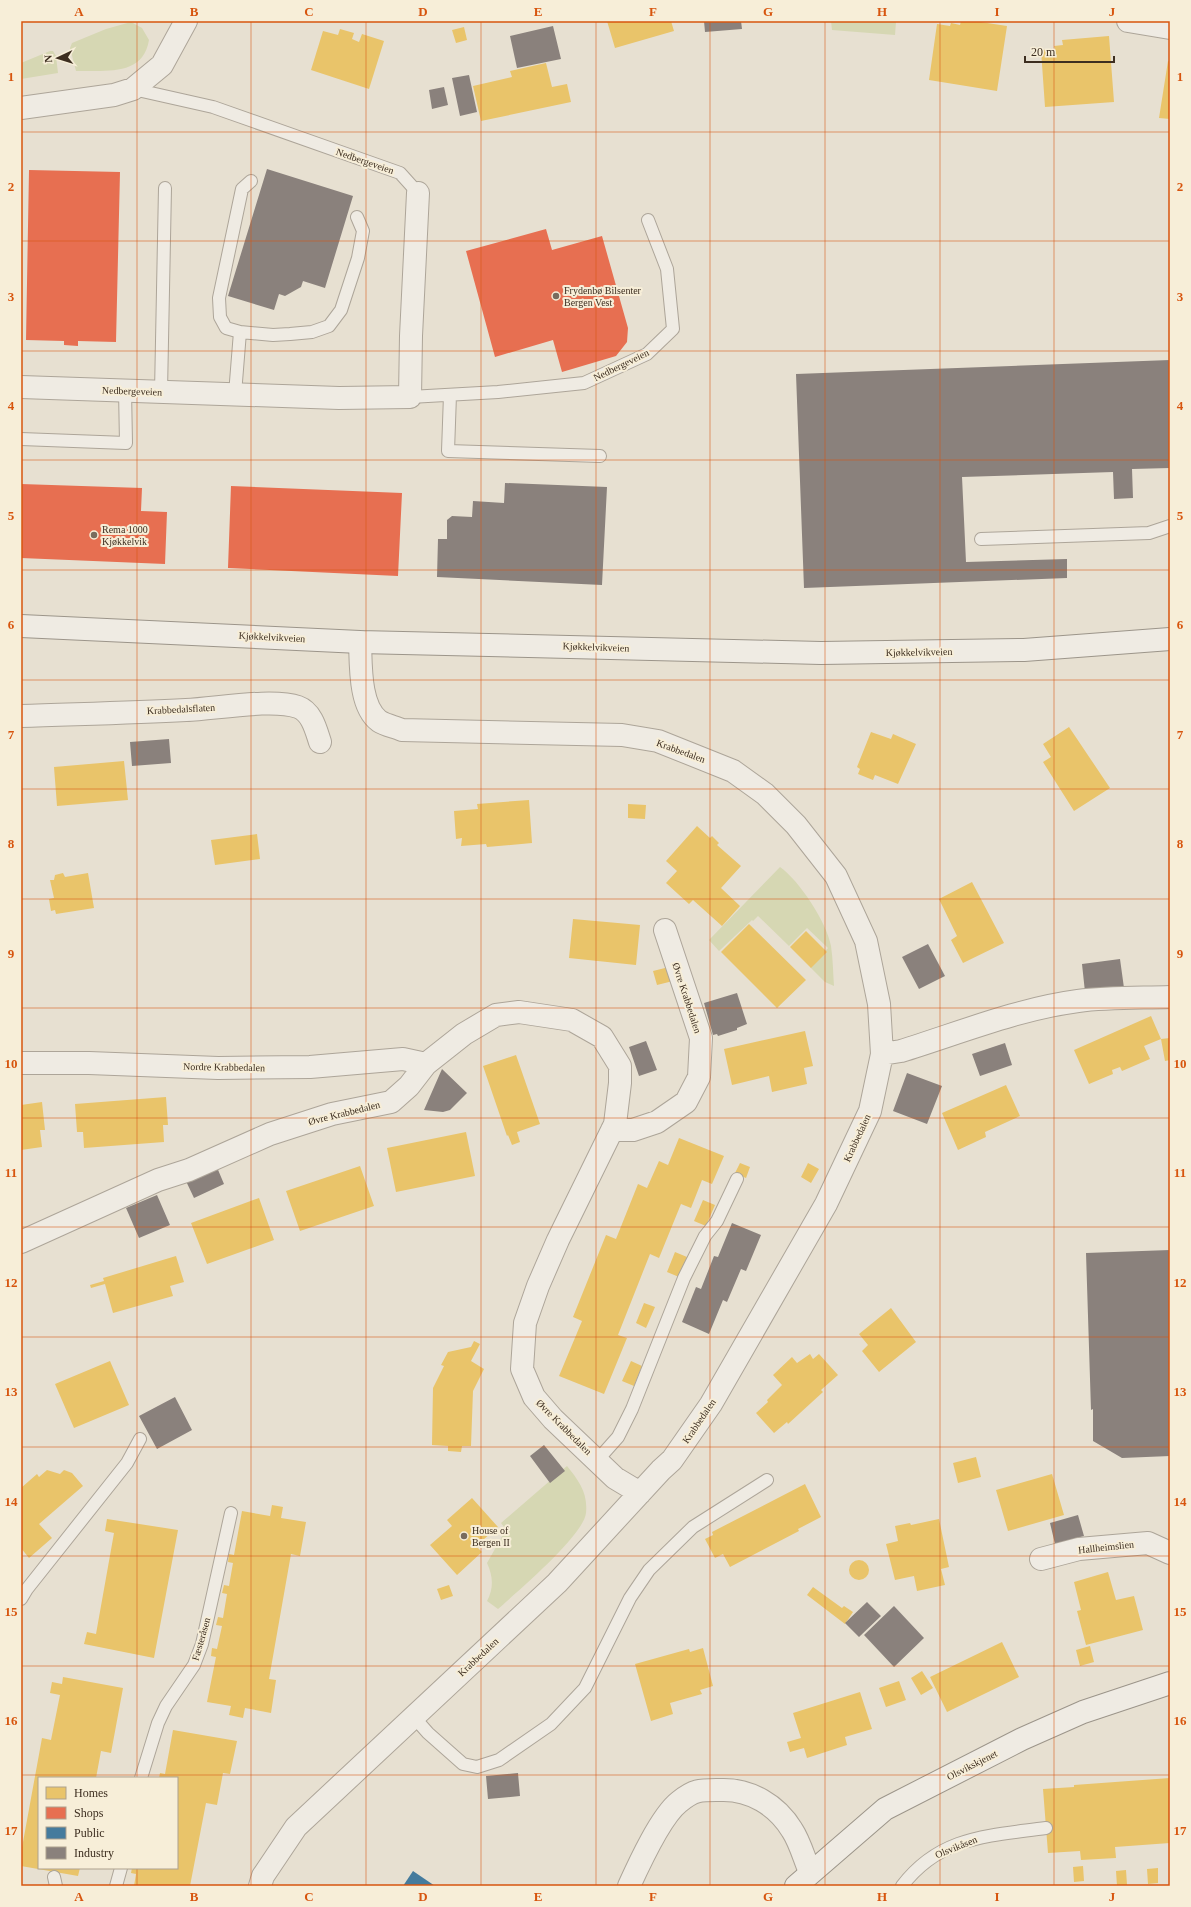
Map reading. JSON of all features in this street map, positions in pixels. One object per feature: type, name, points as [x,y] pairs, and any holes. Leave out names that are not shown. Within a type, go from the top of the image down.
[{"type":"street","points":[[21,108],[114,95],[133,89],[162,65],[186,21]]},
{"type":"street","points":[[1128,21],[1166,25]]},
{"type":"street","name":"Nedbergeveien","points":[[21,387],[339,398],[410,397],[411,336],[418,193]]},
{"type":"street","name":"Kjøkkelvikveien","points":[[21,626],[360,642],[822,653],[1024,650],[1170,639]]},
{"type":"street","name":"Krabbedalen","points":[[260,1886],[263,1876],[296,1827],[556,1583],[672,1460],[711,1404],[826,1204],[870,1111],[882,1054],[879,1004],[866,941],[836,876],[796,825],[765,794],[734,771],[658,742],[622,735],[402,730],[380,721],[373,714],[362,690],[360,642]]},
{"type":"street","name":"Krabbedalsflaten","points":[[21,716],[186,710],[283,704],[299,708],[312,719],[320,742]]},
{"type":"street","name":"Øvre Krabbedalen","points":[[612,1130],[632,1130],[657,1122],[686,1102],[699,1077],[700,1038],[665,930]]},
{"type":"street","points":[[882,1054],[901,1051],[1021,1013],[1051,1006],[1086,1000],[1170,997]]},
{"type":"street","name":"Øvre Krabbedalen","points":[[21,1242],[158,1180],[189,1170],[270,1134],[332,1114],[391,1102],[409,1086],[426,1064],[464,1034],[496,1015],[519,1012],[572,1020],[602,1038],[620,1066],[620,1083],[615,1124],[558,1240],[538,1286],[525,1323],[522,1369],[534,1397],[554,1419],[615,1478],[640,1493]]},
{"type":"street","name":"Nordre Krabbedalen","points":[[21,1063],[89,1063],[218,1068],[310,1068],[403,1058],[426,1064]]},
{"type":"street","name":"Hallheimslien","points":[[1041,1559],[1079,1549],[1148,1543],[1170,1553]]},
{"type":"street","name":"Olsvikskjenet","points":[[803,1879],[886,1810],[1036,1733],[1083,1712],[1170,1683]]},
{"type":"street","points":[[630,1886],[661,1825],[678,1803],[698,1790],[736,1790],[760,1799],[776,1810],[792,1830],[803,1879]]},
{"type":"lane","name":"Nedbergeveien","points":[[133,89],[213,107],[400,173],[418,193]]},
{"type":"lane","points":[[250,181],[242,189],[219,298],[220,317],[226,328],[240,332],[273,335],[312,332],[329,326],[341,310],[358,258],[363,231],[357,217]]},
{"type":"lane","points":[[161,392],[165,188]]},
{"type":"lane","name":"Nedbergeveien","points":[[410,397],[450,395],[584,383],[647,354],[673,329],[667,269],[648,220]]},
{"type":"lane","points":[[235,394],[240,332]]},
{"type":"lane","points":[[21,440],[126,443],[125,390]]},
{"type":"lane","points":[[450,395],[448,451],[600,456]]},
{"type":"lane","points":[[981,539],[1149,533],[1170,526]]},
{"type":"lane","name":"Øvre Krabbedalen","points":[[594,1457],[602,1455],[618,1436],[632,1408],[684,1278],[706,1236],[717,1221],[737,1179]]},
{"type":"lane","points":[[21,1599],[27,1589],[127,1463],[140,1439]]},
{"type":"lane","points":[[414,1716],[428,1733],[463,1764],[477,1767],[499,1760],[551,1724],[585,1688],[630,1598],[649,1570],[694,1527],[767,1480]]},
{"type":"lane","name":"Fæsteråsen","points":[[140,1777],[158,1724],[166,1706],[194,1665],[200,1651],[230,1513]]},
{"type":"lane","name":"Olsvikåsen","points":[[902,1886],[914,1870],[935,1854],[979,1837],[1046,1828]]},
{"type":"lane","points":[[116,1886],[121,1869]]},
{"type":"green space","points":[[831,21],[892,21],[896,22],[895,35],[832,30]]},
{"type":"green space","points":[[131,22],[142,28],[149,40],[145,52],[139,60],[131,66],[110,71],[76,71],[70,48],[72,43],[106,29]]},
{"type":"green space","points":[[53,51],[56,56],[58,73],[21,79],[21,63]]},
{"type":"green space","points":[[780,867],[803,892],[818,914],[824,926],[831,946],[834,986],[825,982],[810,967],[828,948],[807,928],[789,946],[758,916],[719,951],[709,940]]},
{"type":"green space","points":[[567,1466],[579,1482],[586,1499],[586,1513],[582,1523],[562,1549],[534,1577],[498,1609],[487,1601],[491,1591],[492,1582],[491,1573],[487,1563],[504,1533],[502,1530],[504,1527],[501,1523]]},
{"type":"building: Homes","points":[[607,21],[671,21],[674,31],[615,48]]},
{"type":"building: Homes","points":[[961,21],[974,21],[1007,26],[997,91],[929,80],[937,24],[950,26],[951,23],[960,25]]},
{"type":"building: Homes","points":[[464,27],[467,40],[456,43],[452,30]]},
{"type":"building: Homes","points":[[340,29],[354,33],[352,39],[359,42],[362,34],[384,41],[369,89],[311,70],[323,31],[338,35]]},
{"type":"building: Homes","points":[[1109,36],[1114,102],[1045,107],[1041,50],[1055,49],[1054,46],[1063,45],[1062,40]]},
{"type":"building: Homes","points":[[1168,61],[1170,62],[1170,119],[1159,118]]},
{"type":"building: Homes","points":[[546,63],[552,87],[567,84],[571,102],[481,121],[473,86],[512,77],[510,71]]},
{"type":"building: Homes","points":[[1069,727],[1110,788],[1074,811],[1043,762],[1051,757],[1043,744]]},
{"type":"building: Homes","points":[[871,732],[891,739],[893,734],[916,744],[898,784],[875,775],[873,780],[858,774],[860,769],[857,767]]},
{"type":"building: Homes","points":[[124,761],[128,800],[57,806],[54,767]]},
{"type":"building: Homes","points":[[529,800],[532,843],[487,847],[486,844],[461,846],[462,838],[456,839],[454,811],[478,809],[477,804]]},
{"type":"building: Homes","points":[[628,804],[646,805],[645,819],[628,818]]},
{"type":"building: Homes","points":[[697,826],[710,838],[712,836],[719,843],[717,845],[741,866],[721,888],[740,906],[722,926],[693,900],[689,904],[666,883],[677,871],[666,861]]},
{"type":"building: Homes","points":[[257,834],[260,859],[215,865],[211,840]]},
{"type":"building: Homes","points":[[63,873],[65,877],[88,873],[94,908],[56,914],[55,910],[51,911],[49,899],[54,898],[50,880],[54,880],[55,875]]},
{"type":"building: Homes","points":[[972,882],[1004,943],[963,963],[951,940],[957,936],[939,899]]},
{"type":"building: Homes","points":[[573,919],[640,925],[636,965],[569,958]]},
{"type":"building: Homes","points":[[749,924],[806,980],[777,1008],[721,952]]},
{"type":"building: Homes","points":[[806,931],[827,952],[811,968],[790,947]]},
{"type":"building: Homes","points":[[669,967],[673,981],[657,985],[653,971]]},
{"type":"building: Homes","points":[[1151,1016],[1161,1039],[1144,1046],[1150,1059],[1122,1071],[1120,1067],[1112,1070],[1113,1074],[1089,1084],[1074,1050]]},
{"type":"building: Homes","points":[[805,1031],[813,1066],[804,1068],[807,1084],[772,1092],[769,1076],[732,1085],[724,1049]]},
{"type":"building: Homes","points":[[1170,1038],[1170,1060],[1165,1061],[1161,1039]]},
{"type":"building: Homes","points":[[516,1055],[540,1124],[517,1132],[520,1142],[512,1145],[508,1135],[507,1136],[483,1066]]},
{"type":"building: Homes","points":[[1006,1085],[1020,1116],[985,1132],[986,1137],[958,1150],[942,1113]]},
{"type":"building: Homes","points":[[166,1097],[168,1125],[163,1125],[164,1142],[84,1148],[83,1132],[77,1132],[75,1104]]},
{"type":"building: Homes","points":[[42,1102],[45,1130],[40,1130],[42,1147],[21,1150],[21,1105]]},
{"type":"building: Homes","points":[[466,1132],[475,1176],[396,1192],[387,1148]]},
{"type":"building: Homes","points":[[679,1138],[724,1156],[712,1184],[702,1180],[691,1208],[681,1204],[659,1258],[650,1254],[618,1335],[627,1338],[604,1394],[559,1376],[582,1321],[573,1317],[606,1235],[616,1239],[638,1184],[647,1188],[659,1161],[668,1165]]},
{"type":"building: Homes","points":[[740,1163],[750,1167],[746,1178],[735,1173]]},
{"type":"building: Homes","points":[[808,1163],[819,1169],[811,1183],[801,1177]]},
{"type":"building: Homes","points":[[360,1166],[374,1206],[300,1231],[286,1191]]},
{"type":"building: Homes","points":[[259,1198],[274,1240],[207,1264],[191,1223]]},
{"type":"building: Homes","points":[[703,1200],[715,1205],[706,1226],[694,1221]]},
{"type":"building: Homes","points":[[675,1252],[687,1257],[679,1277],[667,1272]]},
{"type":"building: Homes","points":[[176,1256],[184,1282],[170,1286],[173,1296],[113,1313],[105,1284],[91,1288],[90,1285],[104,1281],[103,1278]]},
{"type":"building: Homes","points":[[644,1303],[655,1307],[646,1328],[636,1323]]},
{"type":"building: Homes","points":[[891,1308],[916,1342],[879,1372],[862,1351],[868,1345],[859,1334]]},
{"type":"building: Homes","points":[[474,1341],[480,1344],[471,1361],[484,1369],[473,1391],[471,1446],[462,1446],[461,1452],[448,1451],[448,1446],[432,1445],[433,1388],[444,1366],[441,1365],[448,1352],[471,1347]]},
{"type":"building: Homes","points":[[810,1354],[813,1359],[819,1354],[838,1375],[821,1390],[823,1392],[788,1424],[787,1422],[774,1433],[756,1413],[768,1402],[767,1400],[782,1385],[773,1375],[792,1357],[797,1363]]},
{"type":"building: Homes","points":[[110,1361],[129,1405],[74,1428],[55,1384]]},
{"type":"building: Homes","points":[[631,1361],[642,1366],[634,1386],[622,1381]]},
{"type":"building: Homes","points":[[976,1457],[981,1477],[958,1483],[953,1463]]},
{"type":"building: Homes","points":[[47,1470],[60,1474],[64,1470],[72,1473],[83,1486],[39,1524],[52,1538],[29,1558],[21,1548],[21,1488],[37,1474],[39,1477]]},
{"type":"building: Homes","points":[[1052,1474],[1064,1515],[1008,1531],[996,1490]]},
{"type":"building: Homes","points":[[805,1484],[821,1517],[798,1529],[799,1531],[730,1567],[723,1554],[715,1558],[705,1539],[713,1535],[712,1532]]},
{"type":"building: Homes","name":"House of Bergen II","points":[[472,1498],[498,1527],[476,1546],[482,1552],[457,1575],[430,1545],[452,1526],[447,1520]]},
{"type":"building: Homes","points":[[272,1505],[283,1507],[281,1518],[306,1522],[300,1556],[291,1554],[269,1679],[276,1680],[271,1713],[245,1708],[243,1718],[229,1715],[231,1706],[207,1702],[216,1657],[211,1656],[212,1648],[217,1649],[222,1626],[216,1625],[218,1617],[223,1618],[227,1594],[222,1593],[224,1585],[229,1586],[233,1563],[228,1562],[229,1554],[234,1555],[242,1511],[270,1516]]},
{"type":"building: Homes","points":[[107,1519],[178,1530],[154,1658],[84,1644],[87,1632],[96,1634],[114,1533],[105,1531]]},
{"type":"building: Homes","points":[[939,1519],[949,1567],[941,1569],[945,1585],[917,1591],[914,1576],[895,1580],[886,1544],[898,1541],[895,1526],[910,1523],[911,1525]]},
{"type":"building: Homes","points":[[859,1560],[866,1563],[869,1570],[866,1577],[859,1580],[852,1577],[849,1570],[852,1563]]},
{"type":"building: Homes","points":[[1108,1572],[1116,1600],[1134,1596],[1143,1630],[1086,1645],[1077,1611],[1081,1610],[1074,1582]]},
{"type":"building: Homes","points":[[449,1585],[453,1596],[441,1600],[437,1589]]},
{"type":"building: Homes","points":[[813,1587],[842,1608],[844,1606],[853,1612],[845,1624],[807,1595]]},
{"type":"building: Homes","points":[[1002,1642],[1019,1677],[947,1712],[930,1677]]},
{"type":"building: Homes","points":[[1090,1646],[1094,1662],[1080,1666],[1076,1650]]},
{"type":"building: Homes","points":[[703,1648],[713,1686],[700,1690],[702,1694],[670,1703],[673,1714],[651,1721],[635,1664],[689,1649],[690,1652]]},
{"type":"building: Homes","points":[[922,1671],[933,1688],[921,1695],[911,1678]]},
{"type":"building: Homes","points":[[63,1677],[123,1688],[111,1753],[101,1751],[96,1777],[38,1777],[38,1869],[21,1866],[21,1853],[42,1738],[51,1740],[60,1695],[50,1693],[52,1682],[62,1684]]},
{"type":"building: Homes","points":[[899,1681],[906,1700],[886,1707],[879,1688]]},
{"type":"building: Homes","points":[[860,1692],[872,1729],[845,1737],[847,1745],[807,1758],[804,1748],[790,1752],[787,1742],[801,1738],[793,1713]]},
{"type":"building: Homes","points":[[173,1730],[237,1741],[230,1774],[223,1773],[217,1805],[206,1803],[190,1886],[134,1886],[136,1874],[131,1873],[132,1869],[178,1869],[178,1777],[159,1777],[160,1773],[165,1774]]},
{"type":"building: Homes","points":[[1170,1778],[1170,1843],[1115,1847],[1116,1858],[1081,1860],[1080,1851],[1048,1853],[1043,1789],[1074,1787],[1074,1785]]},
{"type":"building: Homes","points":[[1083,1866],[1084,1881],[1074,1882],[1073,1867]]},
{"type":"building: Homes","points":[[1158,1868],[1158,1883],[1148,1884],[1147,1869]]},
{"type":"building: Homes","points":[[38,1869],[80,1869],[78,1876]]},
{"type":"building: Homes","points":[[1126,1870],[1127,1885],[1117,1886],[1116,1871]]},
{"type":"building: Shops","points":[[29,170],[120,172],[116,342],[78,341],[78,346],[64,345],[64,341],[26,340]]},
{"type":"building: Shops","points":[[546,229],[552,250],[602,236],[628,328],[627,342],[616,356],[562,372],[553,340],[495,357],[466,251]]},
{"type":"building: Shops","name":"Rema 1000 Kjøkkelvik","points":[[21,484],[142,488],[141,511],[167,512],[165,564],[21,558]]},
{"type":"building: Shops","points":[[231,486],[402,493],[398,576],[228,568]]},
{"type":"building: Public","points":[[413,1871],[435,1886],[403,1886]]},
{"type":"building: Industry","points":[[704,21],[741,21],[742,29],[705,32]]},
{"type":"building: Industry","points":[[553,26],[561,59],[517,68],[510,36]]},
{"type":"building: Industry","points":[[469,75],[477,112],[460,116],[452,78]]},
{"type":"building: Industry","points":[[444,87],[448,105],[432,109],[429,90]]},
{"type":"building: Industry","points":[[267,169],[353,196],[325,288],[303,281],[301,287],[285,296],[279,294],[274,310],[228,296]]},
{"type":"building: Industry","points":[[1170,360],[1170,468],[1132,469],[1133,498],[1114,499],[1113,472],[962,477],[966,562],[1067,559],[1067,578],[804,588],[796,374]]},
{"type":"building: Industry","points":[[505,483],[607,487],[602,585],[437,577],[438,539],[447,539],[447,520],[452,516],[472,517],[473,501],[504,503]]},
{"type":"building: Industry","points":[[169,739],[171,763],[132,766],[130,742]]},
{"type":"building: Industry","points":[[928,944],[945,976],[919,989],[902,957]]},
{"type":"building: Industry","points":[[1120,959],[1124,988],[1085,992],[1082,964]]},
{"type":"building: Industry","points":[[737,993],[747,1024],[737,1028],[737,1030],[718,1036],[717,1034],[713,1035],[704,1003]]},
{"type":"building: Industry","points":[[646,1041],[657,1070],[639,1076],[629,1047]]},
{"type":"building: Industry","points":[[1005,1043],[1012,1065],[980,1076],[972,1054]]},
{"type":"building: Industry","points":[[442,1069],[467,1093],[450,1110],[443,1112],[424,1110]]},
{"type":"building: Industry","points":[[907,1073],[942,1086],[927,1124],[893,1111]]},
{"type":"building: Industry","points":[[216,1165],[224,1184],[194,1198],[185,1179]]},
{"type":"building: Industry","points":[[157,1195],[170,1225],[139,1238],[126,1208]]},
{"type":"building: Industry","points":[[732,1223],[761,1235],[746,1271],[741,1269],[727,1302],[723,1300],[709,1334],[682,1322],[696,1287],[701,1289],[714,1256],[718,1257]]},
{"type":"building: Industry","points":[[1170,1250],[1170,1456],[1122,1458],[1093,1441],[1086,1253]]},
{"type":"building: Industry","points":[[175,1397],[192,1430],[157,1449],[139,1416]]},
{"type":"building: Industry","points":[[544,1445],[565,1471],[550,1483],[530,1456]]},
{"type":"building: Industry","points":[[1078,1515],[1084,1536],[1055,1544],[1050,1523]]},
{"type":"building: Industry","points":[[867,1602],[881,1616],[859,1637],[845,1623]]},
{"type":"building: Industry","points":[[894,1606],[924,1638],[894,1667],[864,1635]]},
{"type":"building: Industry","points":[[518,1773],[520,1796],[488,1799],[486,1776]]},
{"type":"place","name":"Frydenbø Bilsenter Bergen Vest","points":[[556,296]]},
{"type":"place","name":"Rema 1000 Kjøkkelvik","points":[[94,535]]},
{"type":"place","name":"House of Bergen II","points":[[464,1536]]}]
